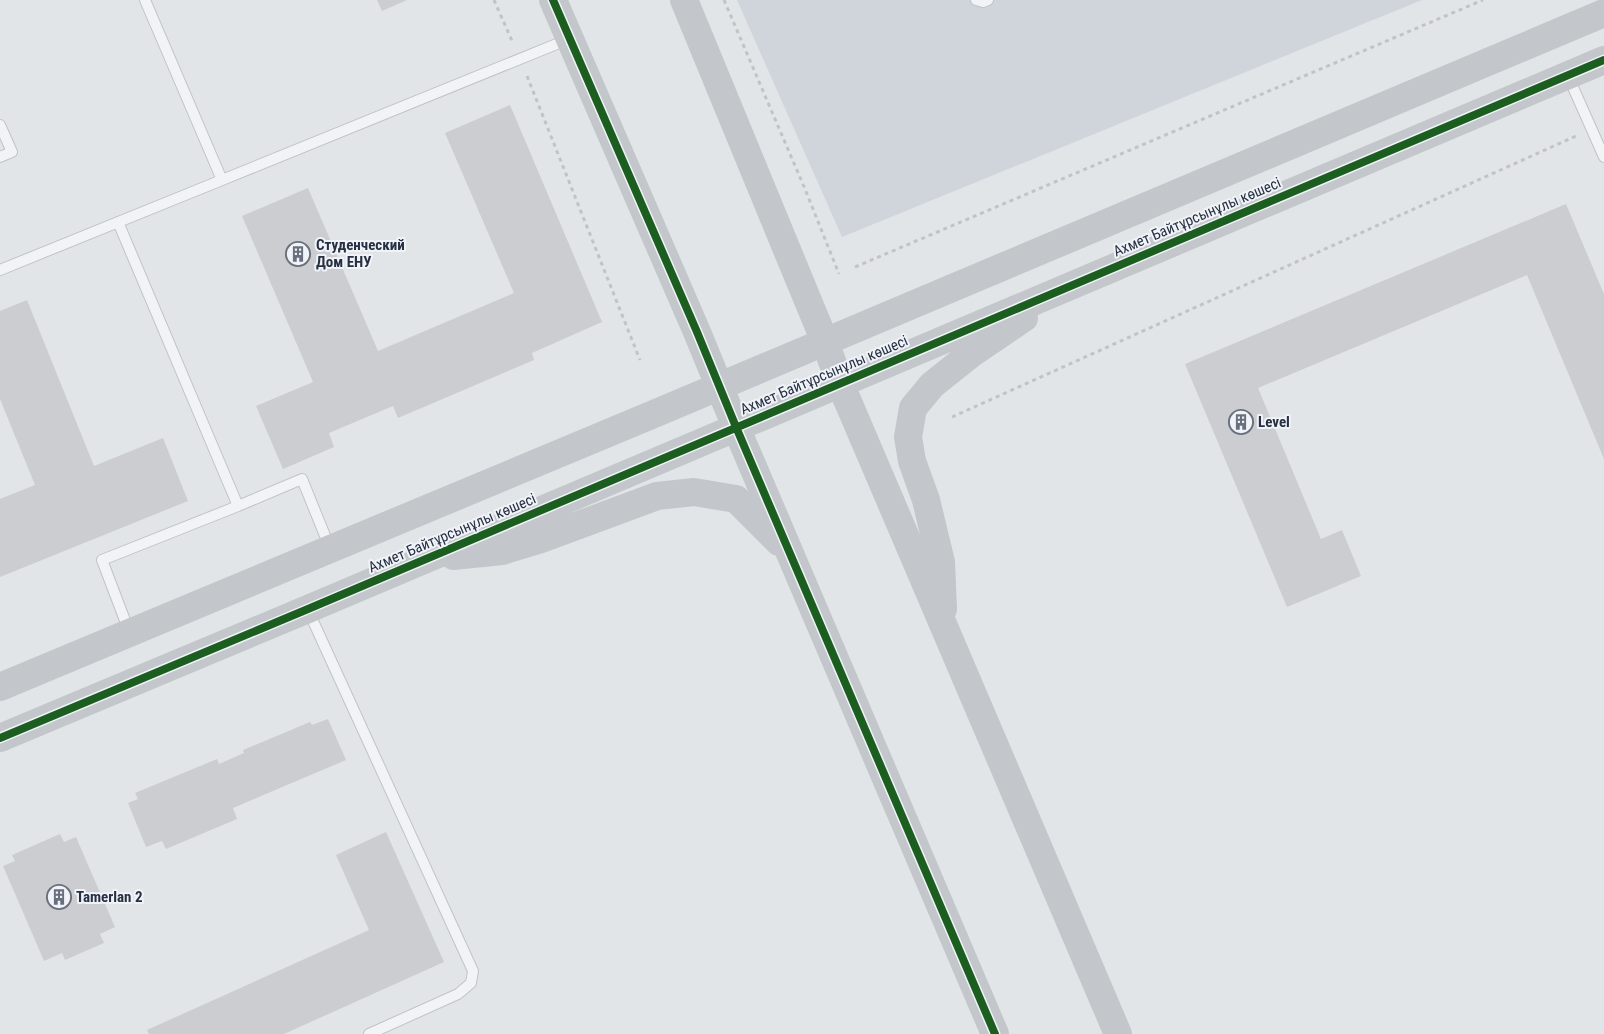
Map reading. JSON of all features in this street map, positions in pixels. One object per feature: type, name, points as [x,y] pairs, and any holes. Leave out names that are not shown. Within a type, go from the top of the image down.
[{"type":"street","points":[[553,0],[720,386],[995,1034]]},
{"type":"street","points":[[684,0],[825,342],[840,383],[1118,1034]]},
{"type":"street","name":"Ахмет Байтұрсынұлы көшесі","points":[[0,687],[825,342],[1604,13]]},
{"type":"street","name":"Ахмет Байтұрсынұлы көшесі","points":[[0,738],[1604,60]]},
{"type":"street","points":[[943,625],[941,562],[926,500],[912,461],[908,436],[913,408],[932,385],[971,354],[1077,283]]},
{"type":"street","points":[[427,558],[502,551],[541,540],[657,496],[694,492],[736,499],[790,553]]},
{"type":"lane","points":[[144,0],[222,180]]},
{"type":"lane","points":[[976,0],[983,2],[988,0]]},
{"type":"lane","points":[[0,270],[570,39]]},
{"type":"lane","points":[[1567,76],[1604,157]]},
{"type":"lane","points":[[0,125],[12,152],[0,156]]},
{"type":"lane","points":[[118,222],[238,506]]},
{"type":"lane","points":[[130,633],[102,560],[302,479],[330,549]]},
{"type":"lane","points":[[308,609],[473,971],[471,983],[458,994],[369,1034]]},
{"type":"path","points":[[494,0],[520,59],[640,360]]},
{"type":"path","points":[[724,0],[839,274]]},
{"type":"path","points":[[855,267],[1483,0]]},
{"type":"path","points":[[952,417],[1592,129]]},
{"type":"shaded area","points":[[737,0],[1422,0],[842,237]]},
{"type":"building","points":[[377,0],[407,0],[382,11]]},
{"type":"building","name":"Студенческий Дом ЕНУ","points":[[510,105],[602,322],[532,353],[534,360],[398,418],[393,406],[329,433],[334,447],[283,469],[256,406],[313,382],[242,216],[308,188],[378,351],[514,293],[445,133]]},
{"type":"building","name":"Level","points":[[1566,204],[1604,294],[1604,459],[1527,275],[1258,388],[1321,539],[1342,530],[1361,576],[1287,607],[1185,364]]},
{"type":"building","points":[[27,300],[94,466],[163,438],[188,501],[0,577],[0,499],[35,485],[0,399],[0,311]]},
{"type":"building","points":[[328,719],[346,760],[233,808],[237,819],[166,849],[162,841],[146,847],[128,803],[138,799],[135,793],[217,759],[219,764],[244,753],[243,750],[310,722],[312,725]]},
{"type":"building","points":[[386,832],[444,962],[284,1034],[149,1034],[147,1030],[369,930],[336,855]]},
{"type":"building","name":"Tamerlan 2","points":[[60,834],[64,842],[76,837],[115,927],[100,934],[104,943],[65,960],[62,953],[44,961],[3,866],[15,861],[12,855]]},
{"type":"cycle path","points":[[553,0],[697,332],[995,1034]]},
{"type":"cycle path","points":[[0,738],[1604,60]]},
{"type":"place","name":"Студенческий Дом ЕНУ","points":[[298,254]]},
{"type":"place","name":"Level","points":[[1241,422]]},
{"type":"place","name":"Tamerlan 2","points":[[59,897]]}]
